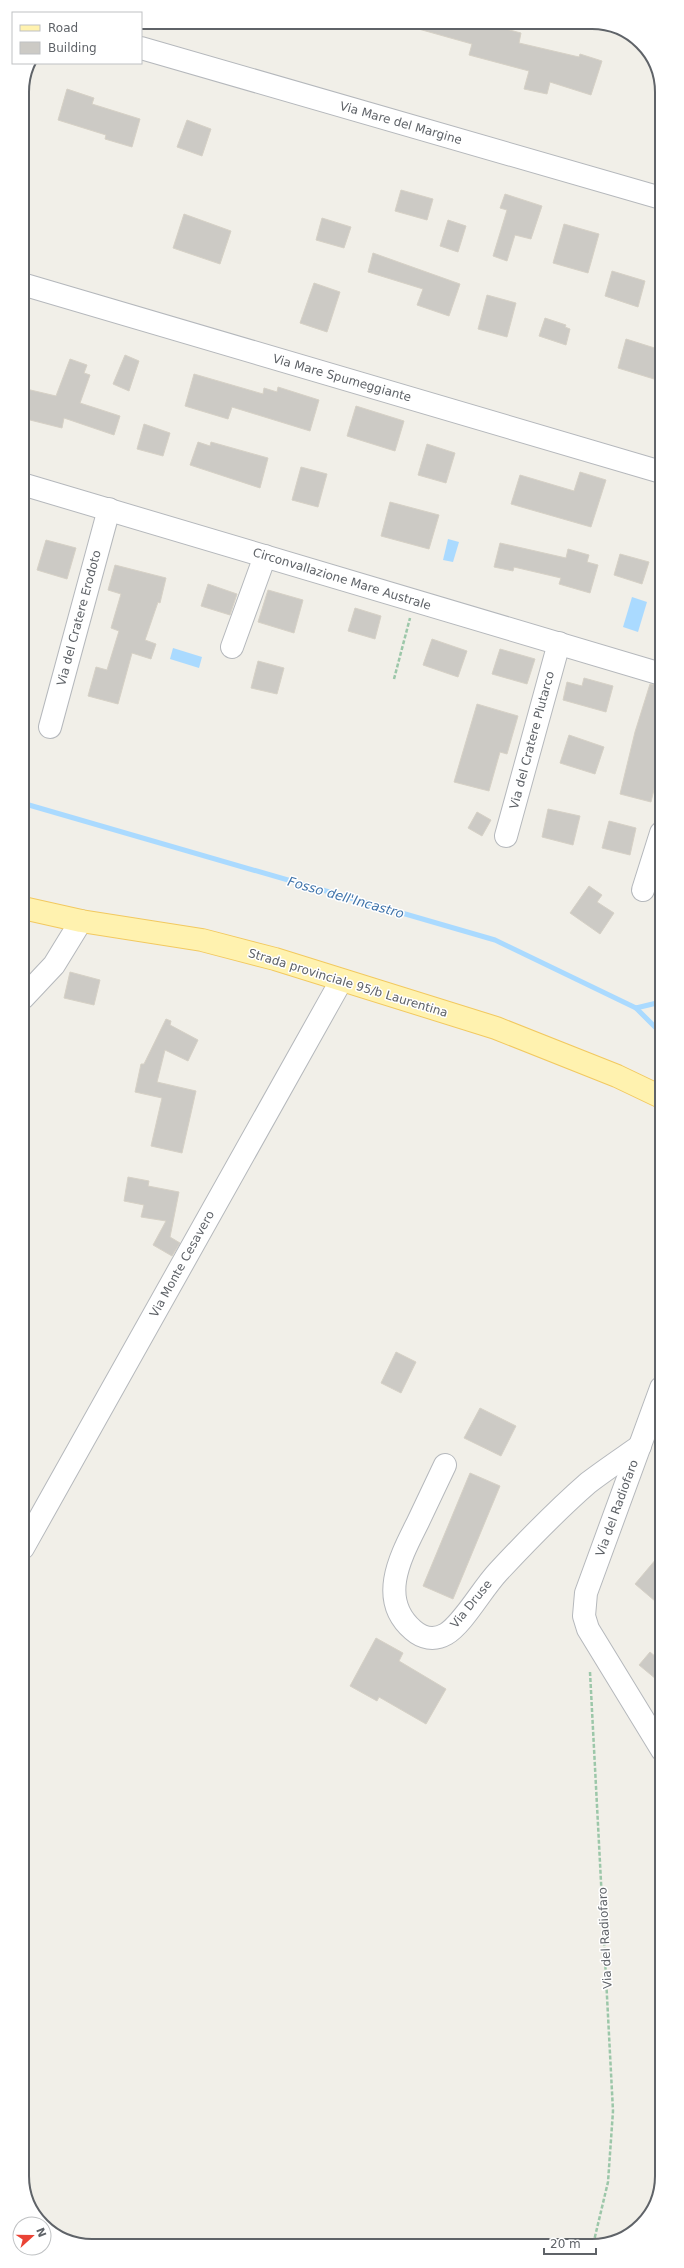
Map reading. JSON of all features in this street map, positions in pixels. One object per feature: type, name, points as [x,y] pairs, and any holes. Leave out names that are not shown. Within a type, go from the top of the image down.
[{"type":"main road","name":"Strada provinciale 95/b Laurentina","points":[[29,910],[81,921],[202,940],[276,959],[341,981],[496,1028],[655,1094]]},
{"type":"street","name":"Via Mare del Margine","points":[[142,48],[655,196]]},
{"type":"street","name":"Via Mare Spumeggiante","points":[[29,286],[655,470]]},
{"type":"street","name":"Circonvallazione Mare Australe","points":[[29,486],[655,672]]},
{"type":"street","name":"Via del Cratere Erodoto","points":[[50,727],[109,509]]},
{"type":"street","points":[[232,647],[265,556]]},
{"type":"street","name":"Via del Cratere Plutarco","points":[[506,836],[559,643]]},
{"type":"street","points":[[643,890],[655,853]]},
{"type":"street","points":[[29,992],[54,965],[81,921]]},
{"type":"street","name":"Via Monte Cesavero","points":[[29,1537],[341,981]]},
{"type":"street","name":"Via del Radiofaro","points":[[655,1406],[586,1593],[584,1616],[588,1629],[655,1739]]},
{"type":"street","name":"Via Druse","points":[[445,1466],[400,1559],[393,1586],[395,1599],[402,1617],[414,1631],[427,1638],[441,1636],[454,1628],[496,1574],[564,1507],[589,1483],[640,1446]]},
{"type":"path","points":[[394,679],[415,600]]},
{"type":"path","name":"Via del Radiofaro","points":[[590,1669],[613,2111],[608,2182],[594,2239]]},
{"type":"water","points":[[448,539],[459,542],[453,562],[443,560]]},
{"type":"water","points":[[632,597],[647,602],[638,632],[623,627]]},
{"type":"water","points":[[173,648],[202,657],[199,668],[170,659]]},
{"type":"building","points":[[419,29],[506,29],[521,33],[519,43],[579,57],[580,54],[602,61],[591,95],[550,82],[547,94],[524,89],[529,71],[469,55],[472,44]]},
{"type":"building","points":[[67,89],[94,98],[92,104],[140,119],[132,147],[105,139],[106,135],[58,120]]},
{"type":"building","points":[[187,120],[211,129],[202,156],[177,147]]},
{"type":"building","points":[[401,190],[433,199],[427,220],[395,211]]},
{"type":"building","points":[[505,194],[542,206],[531,239],[515,235],[507,261],[493,256],[507,210],[500,208]]},
{"type":"building","points":[[184,214],[231,231],[220,264],[173,248]]},
{"type":"building","points":[[322,218],[351,227],[344,248],[316,240]]},
{"type":"building","points":[[448,220],[466,226],[458,252],[440,246]]},
{"type":"building","points":[[564,224],[599,234],[588,273],[553,263]]},
{"type":"building","points":[[373,253],[460,284],[449,316],[417,305],[423,289],[368,272]]},
{"type":"building","points":[[612,271],[645,281],[638,307],[605,296]]},
{"type":"building","points":[[314,283],[340,292],[327,332],[300,323]]},
{"type":"building","points":[[487,295],[516,303],[507,337],[478,329]]},
{"type":"building","points":[[545,318],[566,325],[565,327],[570,329],[566,345],[539,336]]},
{"type":"building","points":[[626,339],[655,348],[654,379],[618,368]]},
{"type":"building","points":[[125,355],[139,361],[129,391],[113,384]]},
{"type":"building","points":[[70,359],[87,365],[84,373],[90,375],[80,403],[120,416],[114,435],[64,418],[62,428],[29,420],[29,390],[56,396]]},
{"type":"building","points":[[194,374],[263,394],[264,388],[277,392],[278,387],[319,400],[310,431],[232,407],[228,419],[185,406]]},
{"type":"building","points":[[356,406],[404,421],[395,451],[347,436]]},
{"type":"building","points":[[144,424],[170,433],[163,456],[137,449]]},
{"type":"building","points":[[198,442],[210,446],[211,442],[268,458],[260,488],[190,465]]},
{"type":"building","points":[[427,444],[455,453],[446,483],[418,475]]},
{"type":"building","points":[[301,467],[327,474],[318,507],[292,500]]},
{"type":"building","points":[[580,472],[606,480],[591,527],[511,504],[520,475],[574,491]]},
{"type":"building","points":[[390,502],[439,515],[429,549],[381,536]]},
{"type":"building","points":[[46,540],[76,548],[67,579],[37,570]]},
{"type":"building","points":[[500,543],[566,558],[568,549],[589,555],[587,562],[598,565],[590,593],[559,584],[561,578],[514,567],[513,571],[494,567]]},
{"type":"building","points":[[620,554],[649,562],[642,584],[614,575]]},
{"type":"building","points":[[115,565],[166,578],[160,603],[158,602],[145,640],[156,644],[151,659],[132,653],[118,704],[88,696],[96,667],[107,670],[119,631],[111,628],[121,594],[108,590]]},
{"type":"building","points":[[208,584],[237,594],[230,615],[201,606]]},
{"type":"building","points":[[268,590],[303,600],[294,633],[258,622]]},
{"type":"building","points":[[355,608],[381,616],[375,639],[348,631]]},
{"type":"building","points":[[432,639],[467,651],[458,677],[423,665]]},
{"type":"building","points":[[500,649],[535,659],[527,684],[492,674]]},
{"type":"building","points":[[258,661],[284,668],[277,694],[251,688]]},
{"type":"building","points":[[584,678],[613,686],[606,712],[563,700],[567,682],[582,686]]},
{"type":"building","points":[[650,684],[655,685],[655,786],[651,802],[620,794],[635,732]]},
{"type":"building","points":[[477,704],[518,716],[507,754],[500,752],[489,791],[454,782]]},
{"type":"building","points":[[569,735],[604,747],[595,774],[560,763]]},
{"type":"building","points":[[548,809],[580,816],[573,845],[542,837]]},
{"type":"building","points":[[477,812],[491,820],[482,836],[468,828]]},
{"type":"building","points":[[609,821],[636,828],[630,855],[602,848]]},
{"type":"building","points":[[589,886],[602,895],[597,902],[614,913],[600,934],[570,913]]},
{"type":"building","points":[[70,972],[100,980],[94,1005],[64,998]]},
{"type":"building","points":[[166,1019],[171,1021],[170,1025],[198,1040],[188,1061],[165,1050],[157,1082],[196,1091],[182,1153],[151,1146],[162,1098],[135,1092],[141,1064],[144,1064]]},
{"type":"building","points":[[128,1177],[149,1181],[148,1186],[179,1192],[170,1237],[180,1243],[172,1256],[153,1245],[166,1221],[141,1217],[144,1205],[124,1201]]},
{"type":"building","points":[[396,1352],[416,1362],[401,1393],[381,1383]]},
{"type":"building","points":[[480,1408],[516,1426],[501,1456],[464,1438]]},
{"type":"building","points":[[470,1473],[500,1486],[453,1599],[423,1586]]},
{"type":"building","points":[[655,1560],[655,1601],[635,1584]]},
{"type":"building","points":[[376,1638],[403,1653],[399,1661],[446,1689],[426,1724],[379,1697],[377,1701],[350,1686]]},
{"type":"building","points":[[650,1652],[655,1656],[655,1678],[639,1665]]},
{"type":"waterway","name":"Fosso dell'Incastro","points":[[29,805],[495,940],[636,1008],[655,1003]]},
{"type":"waterway","points":[[636,1008],[655,1027]]}]
